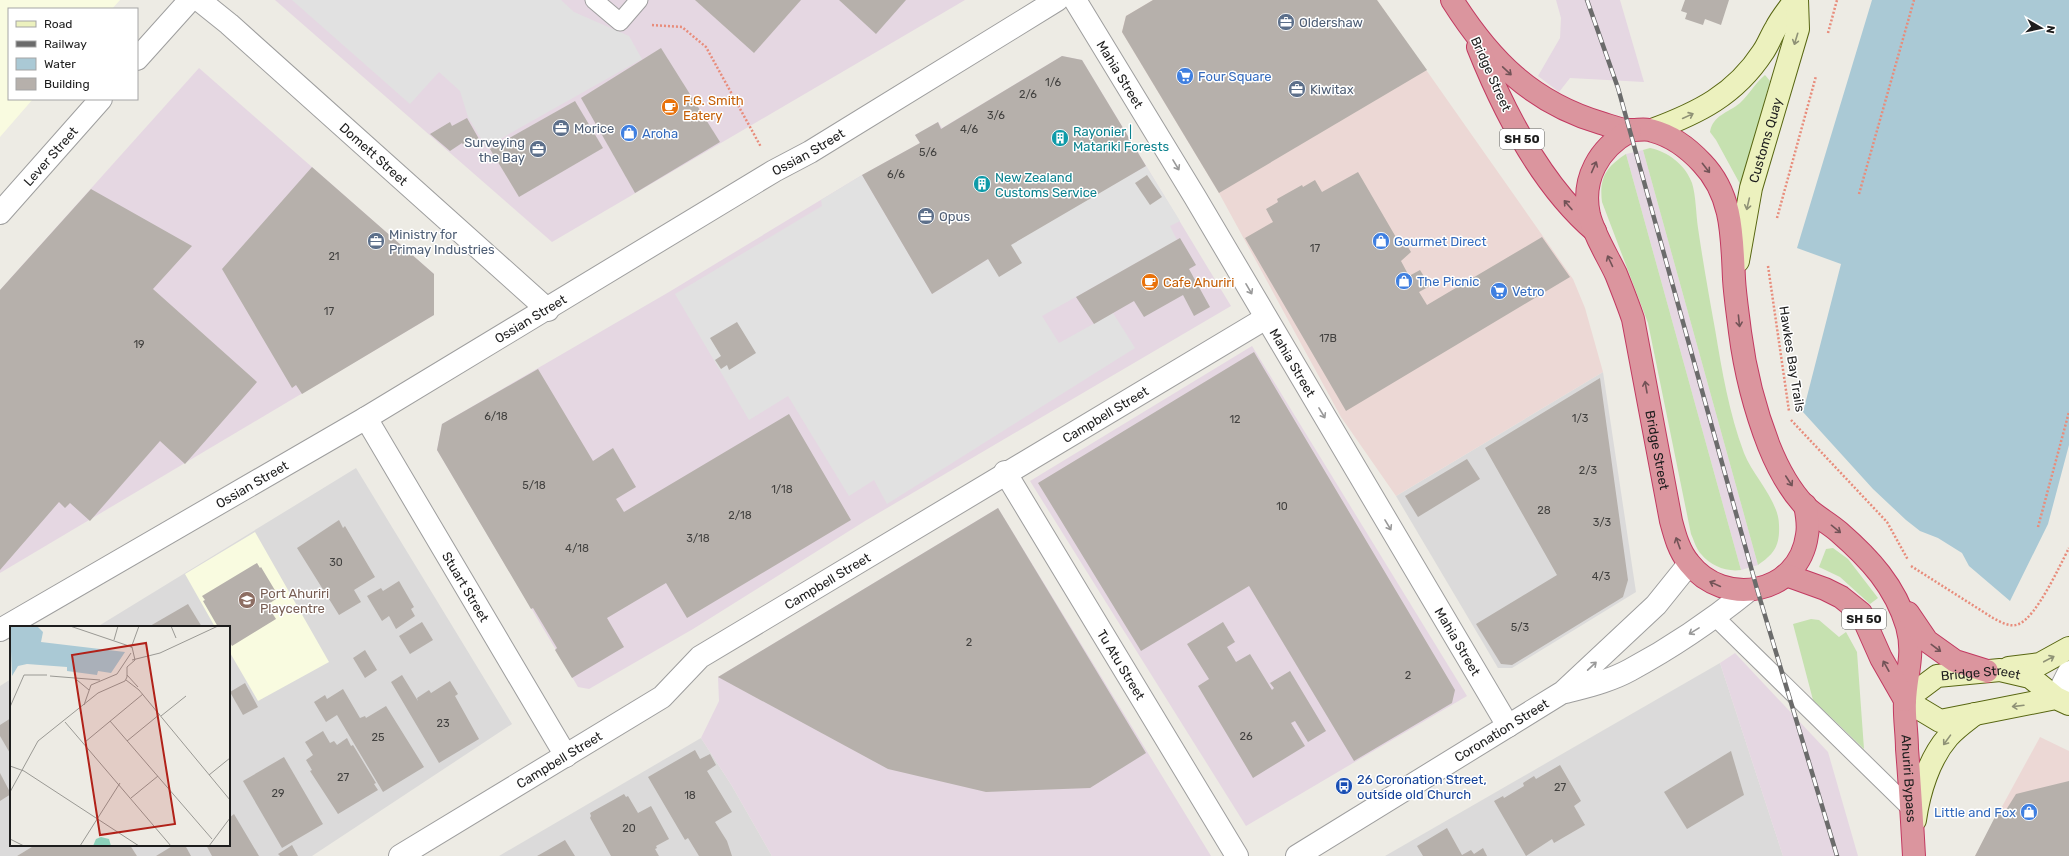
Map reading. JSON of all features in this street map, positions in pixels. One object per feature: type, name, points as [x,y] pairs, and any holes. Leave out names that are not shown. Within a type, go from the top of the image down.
[{"type":"highway","name":"Bridge Street","points":[[1452,0],[1472,31],[1491,56],[1515,78],[1540,96],[1568,111],[1598,122],[1630,131],[1652,130],[1671,138],[1689,150],[1717,183],[1726,202],[1731,223],[1734,282],[1747,377],[1758,413],[1774,456],[1805,505],[1839,532],[1869,560],[1896,595],[1907,628],[1911,648],[1910,670],[1905,700]]},
{"type":"highway","name":"Bridge Street","points":[[1472,31],[1496,92],[1513,123],[1565,202],[1578,216],[1596,231]]},
{"type":"highway","name":"Bridge Street","points":[[1630,131],[1615,139],[1603,151],[1592,171],[1587,199],[1590,216],[1624,291],[1633,319],[1671,521],[1681,550],[1689,564],[1709,581],[1721,587],[1748,591],[1773,584],[1786,575],[1796,564],[1807,536],[1808,521],[1805,505]]},
{"type":"highway","name":"SH 50","points":[[1786,575],[1841,597],[1861,613],[1881,658],[1905,700]]},
{"type":"highway","points":[[1896,595],[1927,641],[1955,662],[1993,670]]},
{"type":"highway","name":"Ahuriri Bypass","points":[[1905,700],[1914,856]]},
{"type":"street","points":[[138,58],[190,0]]},
{"type":"street","name":"Domett Street","points":[[199,0],[241,34],[548,310]]},
{"type":"street","name":"Ossian Street","points":[[0,630],[366,418],[548,310],[774,171],[810,152],[1057,0]]},
{"type":"street","name":"Mahia Street","points":[[1075,0],[1195,196],[1508,726]]},
{"type":"street","name":"Customs Quay","points":[[1652,130],[1682,119],[1710,105],[1741,80],[1764,52],[1776,27],[1796,0]]},
{"type":"street","name":"Customs Quay","points":[[1734,282],[1752,188],[1798,29],[1796,0]]},
{"type":"street","name":"Lever Street","points":[[0,213],[100,100]]},
{"type":"street","name":"Campbell Street","points":[[400,856],[662,697],[700,657],[1005,472],[1266,318]]},
{"type":"street","name":"Stuart Street","points":[[366,418],[566,756]]},
{"type":"street","name":"Tu Atu Street","points":[[1005,472],[1237,856]]},
{"type":"street","name":"Coronation Street","points":[[1297,856],[1563,692],[1656,605],[1689,564]]},
{"type":"street","name":"Coronation Street","points":[[1563,692],[1602,682],[1630,670],[1715,617],[1748,591]]},
{"type":"street","points":[[1993,670],[2040,664],[2069,648]]},
{"type":"street","name":"Bridge Street","points":[[1905,700],[1936,676],[1993,670],[2030,677],[2062,701]]},
{"type":"street","points":[[1905,700],[1940,721],[2062,701],[2069,672]]},
{"type":"street","points":[[1912,832],[1918,797],[1931,766],[1948,737],[1976,714]]},
{"type":"lane","points":[[594,0],[620,22],[639,0]]},
{"type":"lane","points":[[1715,617],[1911,809]]},
{"type":"path","points":[[1827,38],[1837,0]]},
{"type":"path","points":[[1859,194],[1914,0]]},
{"type":"path","points":[[620,22],[682,27],[706,47],[774,171]]},
{"type":"path","points":[[1777,219],[1816,75]]},
{"type":"path","name":"Hawkes Bay Trails","points":[[1768,264],[1790,418],[1887,522],[1911,566],[1993,618],[2006,625],[2018,625],[2032,615],[2069,548]]},
{"type":"path","points":[[2038,527],[2069,412]]},
{"type":"shaded area","points":[[0,0],[120,0],[113,8],[8,8],[8,100],[32,100],[0,137]]},
{"type":"shaded area","points":[[275,0],[965,0],[552,242]]},
{"type":"shaded area","points":[[292,0],[561,0],[574,12],[629,36],[642,59],[486,147],[468,117],[460,91],[439,72],[410,104]]},
{"type":"shaded area","points":[[1153,0],[1377,0],[1573,279],[1585,308],[1603,372],[1396,496],[1341,417],[1219,193],[1122,32],[1126,16]]},
{"type":"shaded area","points":[[1556,0],[1620,0],[1644,82],[1570,78],[1559,92],[1538,76],[1560,38],[1561,18]]},
{"type":"shaded area","points":[[1062,56],[1082,60],[1231,306],[865,521],[693,629],[589,689],[578,687],[437,450],[442,424],[669,292],[862,175],[920,143],[915,135],[938,122],[942,128]]},
{"type":"shaded area","points":[[199,68],[434,274],[434,315],[0,573],[0,290]]},
{"type":"shaded area","points":[[1643,150],[1758,565],[1741,570],[1626,154]]},
{"type":"shaded area","points":[[1146,166],[1180,221],[1170,226],[1177,240],[1042,316],[1059,343],[1113,313],[1135,348],[887,504],[874,480],[849,496],[788,396],[749,420],[675,294],[822,206],[821,200],[862,175],[932,294],[1043,225]]},
{"type":"shaded area","points":[[1252,346],[1467,696],[1246,826],[1030,481]]},
{"type":"shaded area","points":[[1603,372],[1636,592],[1512,668],[1498,668],[1396,496]]},
{"type":"shaded area","points":[[356,468],[512,724],[312,856],[137,856],[131,846],[230,846],[230,626],[99,626]]},
{"type":"shaded area","points":[[998,508],[1211,856],[772,856],[732,786],[701,738],[719,701],[718,677]]},
{"type":"shaded area","name":"Port Ahuriri Playcentre","points":[[255,532],[329,662],[258,701],[230,653],[230,626],[214,626],[185,574]]},
{"type":"shaded area","points":[[1735,653],[1828,752],[1858,856],[1783,856],[1720,663]]},
{"type":"shaded area","points":[[1720,663],[1783,856],[1385,856]]},
{"type":"shaded area","points":[[10,680],[10,846],[33,846],[17,856],[0,856],[0,686]]},
{"type":"shaded area","points":[[2040,737],[2069,751],[2069,856],[1975,856]]},
{"type":"shaded area","points":[[701,738],[732,786],[772,856],[499,856]]},
{"type":"green space","points":[[1765,75],[1770,81],[1743,182],[1740,184],[1710,132],[1714,122],[1740,103]]},
{"type":"green space","points":[[1650,148],[1663,152],[1675,160],[1685,170],[1692,183],[1704,266],[1726,392],[1744,453],[1775,507],[1778,516],[1779,532],[1775,549],[1758,565],[1643,150]]},
{"type":"green space","points":[[1626,154],[1741,570],[1724,569],[1709,562],[1699,552],[1691,534],[1648,323],[1602,202],[1601,194],[1605,174],[1613,164]]},
{"type":"green space","points":[[1833,548],[1848,559],[1878,598],[1870,604],[1840,577],[1819,567],[1826,549]]},
{"type":"green space","points":[[1811,619],[1819,620],[1839,637],[1846,632],[1857,652],[1864,749],[1813,700],[1793,624]]},
{"type":"water","points":[[1872,0],[2069,0],[2069,445],[2048,524],[2010,601],[1969,566],[1962,553],[1938,538],[1920,531],[1906,520],[1873,489],[1803,412],[1841,264],[1797,248]]},
{"type":"building","points":[[695,0],[801,0],[754,53]]},
{"type":"building","points":[[839,0],[906,0],[876,34]]},
{"type":"building","name":"Kiwitax","points":[[1153,0],[1377,0],[1427,70],[1219,193],[1122,32],[1126,16]]},
{"type":"building","points":[[1685,0],[1729,0],[1721,25],[1705,19],[1703,25],[1685,19],[1687,13],[1681,11]]},
{"type":"building","points":[[661,48],[720,142],[635,193],[581,98]]},
{"type":"building","points":[[1062,56],[1082,60],[1146,166],[1011,245],[1022,263],[999,277],[988,259],[932,294],[862,175],[920,143],[915,135],[938,122],[941,129]]},
{"type":"building","points":[[575,101],[603,148],[519,197],[490,149]]},
{"type":"building","points":[[467,118],[479,139],[465,147],[462,143],[450,151],[430,134],[450,122],[452,126]]},
{"type":"building","points":[[312,167],[434,274],[434,315],[302,394],[296,385],[292,388],[222,269]]},
{"type":"building","points":[[1358,172],[1397,239],[1401,236],[1411,252],[1401,261],[1409,276],[1420,270],[1430,286],[1419,292],[1427,305],[1542,237],[1570,277],[1346,411],[1245,238],[1273,222],[1266,209],[1278,202],[1277,199],[1302,185],[1303,187],[1315,180],[1322,192]]},
{"type":"building","points":[[1147,175],[1162,197],[1150,205],[1135,183]]},
{"type":"building","points":[[91,189],[192,246],[153,289],[257,382],[185,464],[160,441],[90,521],[70,503],[65,508],[59,502],[0,570],[0,290]]},
{"type":"building","name":"Cafe Ahuriri","points":[[1180,238],[1196,265],[1189,269],[1210,307],[1194,316],[1183,295],[1144,317],[1134,301],[1094,324],[1076,297]]},
{"type":"building","points":[[737,322],[756,353],[729,370],[727,365],[721,369],[715,360],[721,356],[710,338]]},
{"type":"building","points":[[1254,352],[1455,690],[1452,703],[1354,761],[1249,586],[1141,651],[1038,483]]},
{"type":"building","points":[[538,369],[593,461],[613,448],[636,487],[616,499],[624,512],[789,414],[851,520],[687,618],[666,583],[607,618],[624,647],[572,678],[555,650],[557,648],[533,608],[531,609],[437,450],[442,424]]},
{"type":"building","points":[[1600,378],[1628,580],[1623,597],[1512,665],[1501,664],[1476,624],[1557,575],[1485,448]]},
{"type":"building","points":[[1467,459],[1480,479],[1418,517],[1405,496]]},
{"type":"building","points":[[998,508],[1146,753],[1090,788],[986,792],[888,769],[718,677]]},
{"type":"building","points":[[339,520],[343,528],[345,526],[375,577],[354,590],[361,602],[339,615],[297,548]]},
{"type":"building","points":[[257,563],[279,597],[267,605],[276,619],[232,646],[230,643],[230,626],[217,626],[203,601],[205,600],[202,596]]},
{"type":"building","points":[[399,581],[414,607],[411,609],[415,616],[396,629],[389,616],[382,621],[367,596],[381,588],[383,591]]},
{"type":"building","points":[[188,604],[201,626],[150,626]]},
{"type":"building","points":[[422,622],[433,640],[410,654],[399,636]]},
{"type":"building","points":[[1223,622],[1235,642],[1227,647],[1236,662],[1250,654],[1272,690],[1274,688],[1270,683],[1290,671],[1326,731],[1308,742],[1295,721],[1291,723],[1305,746],[1253,778],[1198,686],[1209,679],[1187,644]]},
{"type":"building","points":[[365,650],[377,670],[365,678],[353,658]]},
{"type":"building","points":[[402,675],[418,701],[417,698],[429,690],[431,693],[450,681],[458,694],[455,696],[479,739],[439,763],[391,682]]},
{"type":"building","points":[[245,683],[258,707],[243,715],[230,692]]},
{"type":"building","points":[[343,689],[360,718],[365,716],[366,718],[386,706],[424,767],[383,792],[337,715],[326,722],[314,702],[325,695],[327,699]]},
{"type":"building","points":[[10,719],[10,753],[0,736],[0,725]]},
{"type":"building","points":[[323,731],[330,743],[334,741],[337,745],[347,738],[351,746],[353,745],[376,783],[374,784],[378,790],[338,814],[310,771],[312,770],[306,760],[313,755],[305,742]]},
{"type":"building","points":[[695,750],[700,759],[710,754],[716,765],[707,771],[732,812],[715,822],[727,841],[732,856],[699,856],[688,838],[685,840],[648,777]]},
{"type":"building","points":[[1731,751],[1744,795],[1687,829],[1664,792]]},
{"type":"building","points":[[284,757],[323,824],[282,848],[243,781]]},
{"type":"building","points":[[1560,765],[1581,801],[1574,806],[1585,825],[1554,843],[1552,839],[1526,856],[1494,801],[1503,796],[1504,798],[1524,786],[1523,783],[1534,776],[1536,779]]},
{"type":"building","points":[[0,773],[10,795],[0,801]]},
{"type":"building","points":[[2069,781],[2069,856],[1975,856],[1997,813],[2006,810],[2016,794]]},
{"type":"building","points":[[624,794],[626,797],[628,796],[638,813],[651,806],[669,839],[656,846],[657,848],[655,849],[659,856],[611,856],[590,818],[590,813]]},
{"type":"building","points":[[234,814],[259,856],[212,856],[207,846],[230,846],[230,817]]},
{"type":"building","points":[[1447,828],[1462,855],[1471,850],[1474,854],[1483,848],[1487,856],[1423,856],[1417,846]]},
{"type":"building","points":[[565,840],[575,856],[537,856],[546,851]]},
{"type":"building","points":[[292,845],[298,856],[280,856],[278,854]]},
{"type":"building","points":[[33,846],[131,846],[137,856],[17,856]]},
{"type":"building","points":[[172,846],[186,846],[191,856],[156,856]]},
{"type":"railway","points":[[1587,0],[1618,88],[1757,589],[1837,856]]},
{"type":"place","name":"Oldershaw","points":[[1286,22]]},
{"type":"place","name":"Four Square","points":[[1185,76]]},
{"type":"place","name":"Kiwitax","points":[[1297,89]]},
{"type":"place","name":"F.G. Smith Eatery","points":[[670,107]]},
{"type":"place","name":"Morice","points":[[561,128]]},
{"type":"place","name":"Aroha","points":[[629,133]]},
{"type":"place","name":"Rayonier | Matariki Forests","points":[[1060,138]]},
{"type":"place","name":"Surveying the Bay","points":[[538,149]]},
{"type":"place","name":"New Zealand Customs Service","points":[[982,184]]},
{"type":"place","name":"Opus","points":[[926,216]]},
{"type":"place","name":"Ministry for Primay Industries","points":[[376,241]]},
{"type":"place","name":"Gourmet Direct","points":[[1381,241]]},
{"type":"place","name":"The Picnic","points":[[1404,281]]},
{"type":"place","name":"Cafe Ahuriri","points":[[1150,282]]},
{"type":"place","name":"Vetro","points":[[1499,291]]},
{"type":"place","name":"Port Ahuriri Playcentre","points":[[247,600]]},
{"type":"place","name":"26 Coronation Street, outside old Church","points":[[1344,786]]},
{"type":"place","name":"Little and Fox","points":[[2029,812]]}]
